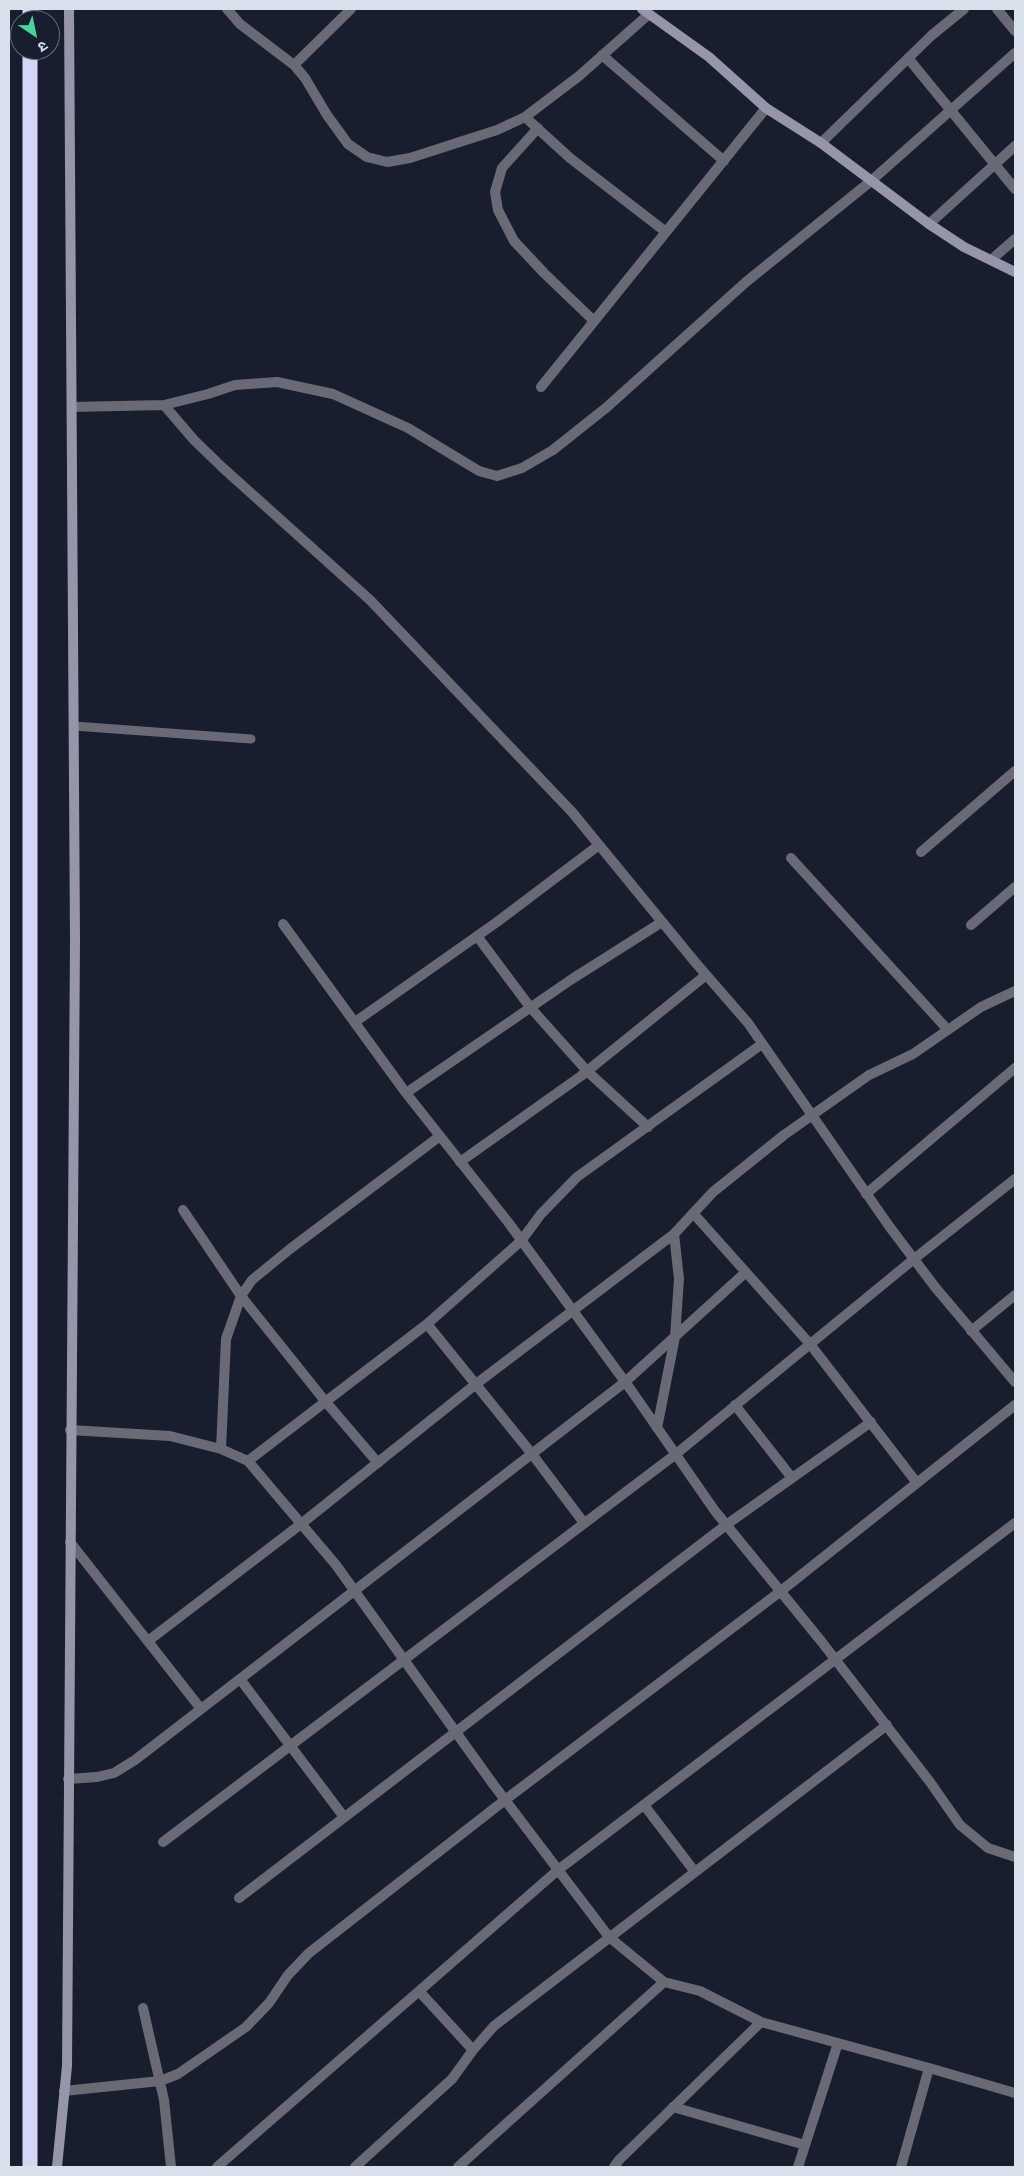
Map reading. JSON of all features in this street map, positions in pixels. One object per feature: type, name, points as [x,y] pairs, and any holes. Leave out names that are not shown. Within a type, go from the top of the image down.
[{"type":"highway","points":[[30,60],[30,2167]]},
{"type":"street","points":[[57,2167],[67,2066],[70,1430],[75,940],[69,9]]},
{"type":"street","points":[[227,9],[240,24],[294,65],[305,78],[327,115],[348,144],[367,157],[387,162],[410,158],[497,130],[525,117],[602,56],[645,11],[708,57],[766,108],[821,143],[929,224],[964,247],[1015,272]]},
{"type":"street","points":[[294,65],[350,9]]},
{"type":"street","points":[[821,143],[908,58],[964,9]]},
{"type":"street","points":[[997,9],[1015,31]]},
{"type":"street","points":[[72,407],[164,405],[208,394],[235,384],[278,382],[333,394],[408,428],[479,471],[498,476],[522,468],[553,450],[607,407],[746,282],[871,181],[1015,53]]},
{"type":"street","points":[[602,56],[724,161]]},
{"type":"street","points":[[908,58],[1015,189]]},
{"type":"street","points":[[541,387],[766,108]]},
{"type":"street","points":[[525,117],[570,158],[666,232]]},
{"type":"street","points":[[538,128],[502,168],[496,192],[498,210],[514,241],[594,321]]},
{"type":"street","points":[[929,224],[1015,146]]},
{"type":"street","points":[[991,260],[1015,239]]},
{"type":"street","points":[[164,405],[194,440],[223,468],[370,600],[572,812],[706,975],[748,1023],[866,1194],[914,1259],[1015,1382]]},
{"type":"street","points":[[921,852],[1015,771]]},
{"type":"street","points":[[355,1022],[477,936],[599,845]]},
{"type":"street","points":[[790,858],[948,1030]]},
{"type":"street","points":[[971,925],[1015,887]]},
{"type":"street","points":[[406,1093],[530,1007],[662,922]]},
{"type":"street","points":[[284,924],[406,1093],[574,1312],[726,1524],[836,1659],[960,1825],[988,1848],[1015,1857]]},
{"type":"street","points":[[477,936],[530,1007],[587,1071],[648,1127]]},
{"type":"street","points":[[460,1162],[587,1071],[706,975]]},
{"type":"street","points":[[148,1642],[301,1524],[476,1384],[574,1312],[674,1234],[714,1192],[811,1115],[869,1075],[913,1054],[981,1007],[1015,991]]},
{"type":"street","points":[[248,1460],[427,1324],[521,1241],[541,1214],[577,1177],[762,1044]]},
{"type":"street","points":[[866,1194],[1015,1068]]},
{"type":"street","points":[[221,1449],[226,1339],[241,1296],[252,1280],[440,1136]]},
{"type":"street","points":[[163,1842],[676,1454],[914,1259],[1015,1179]]},
{"type":"street","points":[[183,1210],[241,1296],[325,1401],[378,1463]]},
{"type":"street","points":[[693,1213],[810,1344],[917,1483]]},
{"type":"street","points":[[657,1428],[676,1337],[679,1278],[674,1234]]},
{"type":"street","points":[[68,1779],[98,1777],[114,1773],[135,1760],[625,1382],[746,1272]]},
{"type":"street","points":[[972,1331],[1015,1295]]},
{"type":"street","points":[[427,1324],[532,1454],[584,1524]]},
{"type":"street","points":[[735,1405],[792,1478]]},
{"type":"street","points":[[64,2091],[160,2081],[178,2074],[246,2027],[269,2003],[288,1975],[309,1953],[505,1800],[781,1591],[1015,1405]]},
{"type":"street","points":[[239,1898],[726,1524],[871,1422]]},
{"type":"street","points":[[70,1430],[170,1436],[221,1449],[248,1460],[336,1565],[505,1800],[609,1937],[664,1982],[700,1991],[761,2022],[1015,2093]]},
{"type":"street","points":[[217,2167],[558,1870],[1015,1523]]},
{"type":"street","points":[[70,1542],[201,1709]]},
{"type":"street","points":[[240,1678],[344,1817]]},
{"type":"street","points":[[355,2167],[452,2079],[473,2050],[494,2026],[886,1725]]},
{"type":"street","points":[[644,1805],[695,1872]]},
{"type":"street","points":[[458,2167],[664,1982]]},
{"type":"street","points":[[419,1991],[473,2050]]},
{"type":"street","points":[[143,2008],[164,2100],[171,2167]]},
{"type":"street","points":[[614,2167],[761,2022]]},
{"type":"street","points":[[798,2167],[838,2043]]},
{"type":"street","points":[[901,2167],[929,2068]]},
{"type":"street","points":[[673,2107],[805,2146]]},
{"type":"lane","points":[[74,726],[251,739]]}]
